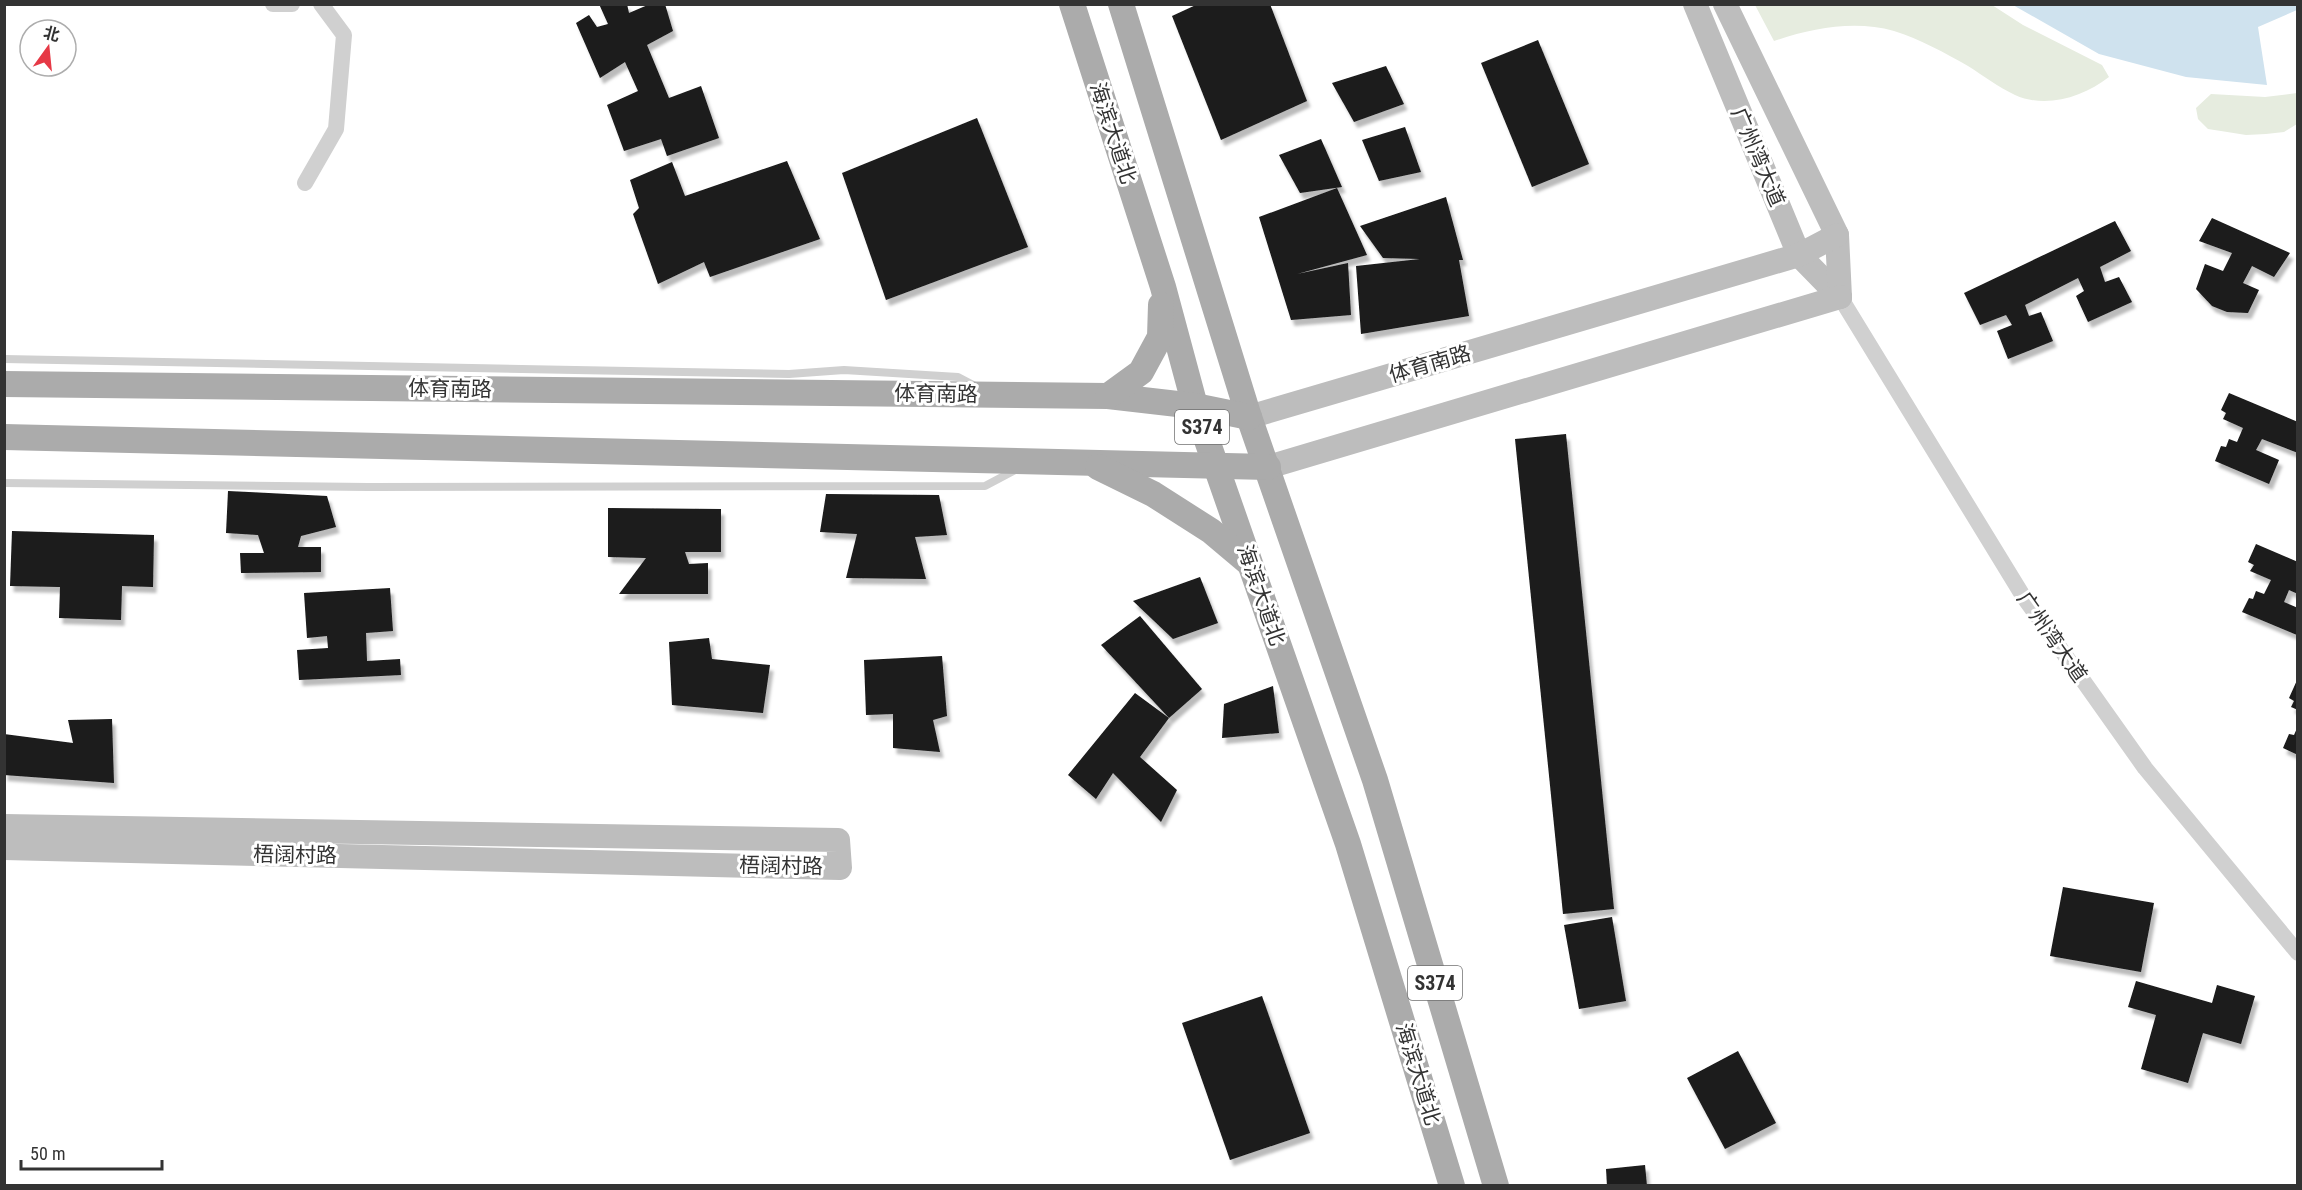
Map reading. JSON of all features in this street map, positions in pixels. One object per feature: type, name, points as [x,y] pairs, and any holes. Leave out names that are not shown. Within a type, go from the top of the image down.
[{"type":"main road","name":"海滨大道北","points":[[1072,4],[1162,287],[1195,406],[1348,844],[1452,1185]]},
{"type":"main road","name":"海滨大道北","points":[[1121,4],[1249,417],[1375,780],[1496,1185]]},
{"type":"main road","points":[[1108,396],[1141,372],[1160,337],[1162,287]]},
{"type":"main road","name":"体育南路","points":[[4,384],[1108,396],[1195,406],[1249,417]]},
{"type":"main road","points":[[4,437],[1268,467]]},
{"type":"main road","points":[[1090,463],[1153,494],[1215,533],[1251,565]]},
{"type":"street","points":[[273,4],[292,4]]},
{"type":"street","points":[[305,183],[336,129],[344,36],[321,4]]},
{"type":"street","name":"广州湾大道","points":[[1695,4],[1799,255],[1840,297],[2023,596],[2145,768],[2298,953]]},
{"type":"street","name":"广州湾大道","points":[[1725,4],[1837,236],[1840,297]]},
{"type":"street","name":"体育南路","points":[[1249,417],[1799,255],[1837,236]]},
{"type":"street","points":[[1268,467],[1840,297]]},
{"type":"street","name":"梧阔村路","points":[[4,826],[838,840],[840,868],[4,848]]},
{"type":"lane","points":[[4,359],[789,374],[844,370],[958,376],[990,394]]},
{"type":"lane","points":[[4,483],[356,486],[985,486],[1029,462]]},
{"type":"shaded area","points":[[1755,5],[1992,5],[2023,25],[2102,65],[2109,77],[2088,90],[2064,99],[2039,101],[2027,99],[2009,92],[1941,51],[1894,31],[1864,26],[1834,27],[1803,32],[1774,41]]},
{"type":"shaded area","points":[[2297,93],[2297,124],[2284,132],[2246,135],[2208,129],[2198,119],[2196,108],[2211,94],[2265,97]]},
{"type":"water","points":[[2297,4],[2297,10],[2258,27],[2267,85],[2186,77],[2099,54],[2013,5]]},
{"type":"building","points":[[599,4],[627,4],[629,13],[650,4],[665,4],[673,31],[647,45],[669,98],[701,86],[719,138],[667,156],[661,139],[624,151],[607,105],[638,91],[625,62],[600,78],[576,23],[589,15],[597,27],[608,24]]},
{"type":"building","points":[[1198,4],[1270,4],[1307,101],[1221,140],[1172,16]]},
{"type":"building","points":[[1538,40],[1589,164],[1532,187],[1481,63]]},
{"type":"building","points":[[1386,66],[1404,104],[1354,122],[1332,83]]},
{"type":"building","points":[[977,118],[1028,247],[886,300],[842,173]]},
{"type":"building","points":[[1405,127],[1421,172],[1379,181],[1362,140]]},
{"type":"building","points":[[1321,139],[1342,187],[1300,193],[1279,155]]},
{"type":"building","points":[[787,161],[820,239],[710,277],[704,262],[658,284],[633,214],[639,208],[630,180],[672,162],[685,196]]},
{"type":"building","points":[[1337,188],[1367,255],[1297,274],[1348,263],[1351,315],[1291,320],[1259,217]]},
{"type":"building","points":[[1446,197],[1463,260],[1459,260],[1469,316],[1361,334],[1356,266],[1420,259],[1383,258],[1360,226]]},
{"type":"building","points":[[2212,218],[2290,253],[2274,277],[2252,266],[2243,283],[2259,290],[2248,313],[2227,312],[2212,306],[2196,289],[2205,264],[2223,271],[2232,253],[2199,241]]},
{"type":"building","points":[[2115,221],[2131,251],[2100,267],[2105,282],[2119,277],[2132,302],[2088,322],[2076,296],[2084,291],[2078,278],[2025,305],[2029,316],[2041,312],[2053,341],[2008,359],[1997,331],[2012,325],[2006,315],[1980,325],[1964,293]]},
{"type":"building","points":[[2229,393],[2298,422],[2298,453],[2262,439],[2256,450],[2279,460],[2269,484],[2215,461],[2221,446],[2226,447],[2229,439],[2237,442],[2243,428],[2223,419],[2226,413],[2221,410]]},
{"type":"building","points":[[1566,434],[1614,909],[1563,914],[1515,439]]},
{"type":"building","points":[[228,491],[327,496],[336,527],[301,536],[298,547],[321,547],[321,572],[241,573],[240,553],[264,553],[258,535],[226,533]]},
{"type":"building","points":[[826,494],[939,495],[947,535],[915,537],[926,579],[846,578],[857,534],[820,532]]},
{"type":"building","points":[[608,508],[721,509],[721,552],[685,552],[689,564],[708,563],[708,594],[619,594],[646,558],[608,557]]},
{"type":"building","points":[[12,531],[154,535],[153,587],[122,586],[121,620],[59,618],[60,587],[10,586]]},
{"type":"building","points":[[2256,544],[2298,562],[2298,594],[2289,590],[2284,602],[2298,608],[2297,635],[2242,612],[2249,598],[2253,599],[2256,591],[2264,594],[2271,580],[2250,571],[2254,565],[2248,562]]},
{"type":"building","points":[[1200,577],[1218,623],[1173,639],[1133,601]]},
{"type":"building","points":[[390,588],[393,631],[366,633],[367,661],[400,659],[401,675],[299,680],[297,650],[328,648],[327,636],[307,638],[304,593]]},
{"type":"building","points":[[1140,616],[1202,689],[1169,718],[1101,645]]},
{"type":"building","points":[[709,638],[712,659],[770,665],[763,713],[672,705],[669,642]]},
{"type":"building","points":[[942,656],[947,716],[933,720],[940,752],[893,748],[893,714],[866,715],[864,660]]},
{"type":"building","points":[[2298,678],[2298,710],[2291,707],[2294,701],[2289,698]]},
{"type":"building","points":[[1273,686],[1279,733],[1222,738],[1224,704]]},
{"type":"building","points":[[1135,693],[1169,718],[1140,757],[1177,790],[1161,822],[1113,773],[1096,799],[1068,775]]},
{"type":"building","points":[[112,719],[114,783],[4,775],[4,734],[73,743],[68,720]]},
{"type":"building","points":[[2298,726],[2298,755],[2283,748],[2289,734],[2294,735]]},
{"type":"building","points":[[2063,887],[2154,903],[2141,972],[2050,956]]},
{"type":"building","points":[[1612,917],[1626,1001],[1579,1009],[1564,925]]},
{"type":"building","points":[[2136,981],[2212,1003],[2217,985],[2255,996],[2241,1044],[2203,1033],[2188,1083],[2141,1069],[2156,1015],[2128,1007]]},
{"type":"building","points":[[1262,996],[1310,1133],[1230,1160],[1182,1023]]},
{"type":"building","points":[[1738,1051],[1776,1123],[1725,1149],[1687,1078]]},
{"type":"building","points":[[1645,1165],[1647,1186],[1607,1186],[1606,1169]]}]
